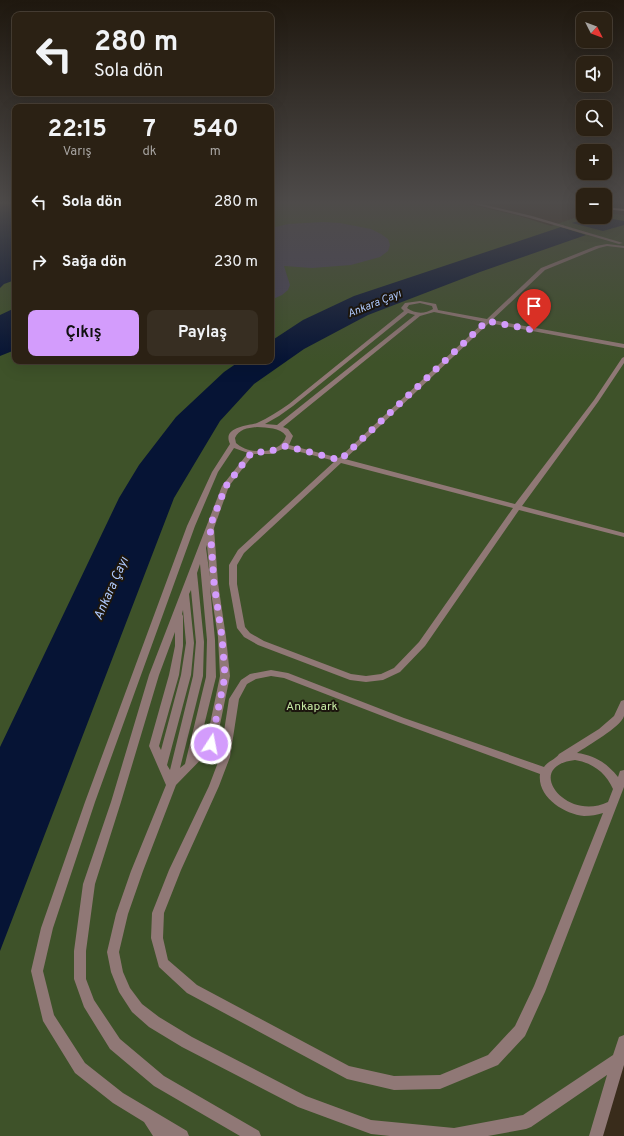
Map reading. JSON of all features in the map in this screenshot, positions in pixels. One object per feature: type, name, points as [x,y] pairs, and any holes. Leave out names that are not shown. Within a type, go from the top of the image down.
[{"type":"lane","points":[[575,256],[542,269],[241,552],[233,565],[233,584],[241,628],[247,635],[261,643],[350,677],[366,679],[383,677],[397,670],[422,644],[517,507],[596,402],[624,359]]},
{"type":"lane","points":[[407,311],[404,308],[407,304],[420,302],[434,305],[436,307],[435,311]]},
{"type":"lane","points":[[407,311],[419,314],[428,314],[435,311],[624,346]]},
{"type":"lane","points":[[257,425],[277,415],[291,405],[407,311]]},
{"type":"lane","points":[[279,427],[419,314]]},
{"type":"lane","points":[[286,446],[290,437],[288,433],[279,427],[267,424],[240,429],[234,432],[231,437],[231,442],[233,445],[240,450],[268,452],[286,446],[624,535]]},
{"type":"lane","points":[[182,1136],[118,1098],[80,1068],[48,1017],[37,971],[47,928],[90,802],[191,526],[215,472],[233,445]]},
{"type":"lane","points":[[252,452],[226,486],[154,675],[116,802],[89,884],[80,951],[80,979],[88,1003],[115,1044],[159,1081],[254,1136]]},
{"type":"lane","points":[[171,785],[211,744],[225,676],[222,637],[214,583],[210,526]]},
{"type":"lane","points":[[190,765],[211,677],[211,640],[203,547]]},
{"type":"lane","points":[[193,573],[200,642],[198,676],[171,785],[137,871],[122,914],[113,952],[117,972],[125,992],[137,1008],[154,1022],[187,1042],[303,1102],[371,1127],[454,1135],[526,1122],[619,1059]]},
{"type":"lane","points":[[162,765],[186,675],[190,643],[185,591]]},
{"type":"lane","points":[[171,785],[154,746],[174,675],[179,646],[179,611]]},
{"type":"lane","points":[[546,772],[401,720],[285,675],[261,673],[253,676],[244,682],[234,699],[225,757],[214,786],[175,870],[158,913],[157,938],[163,963],[192,988],[347,1072],[394,1083],[440,1082],[493,1060],[520,1030],[540,988],[624,774]]},
{"type":"lane","points":[[612,805],[595,812],[584,812],[572,809],[553,797],[547,788],[545,780],[546,772],[550,765],[581,747],[602,732],[618,718],[624,704]]},
{"type":"lane","points":[[558,760],[568,757],[579,757],[601,764],[610,771],[616,780],[618,789]]},
{"type":"lane","points":[[596,1136],[624,1042]]},
{"type":"lane","points":[[148,1116],[161,1136]]},
{"type":"green space","name":"Ankapark","points":[[0,256],[12,256],[12,364],[274,364],[274,256],[624,256],[624,1051],[598,1136],[0,1136]]},
{"type":"water","points":[[0,256],[12,256],[12,281],[4,284],[0,288]]},
{"type":"water","name":"Ankara Çayı","points":[[474,256],[526,256],[368,315],[304,349],[254,384],[220,421],[174,498],[0,951],[0,747],[119,498],[139,465],[176,417],[224,372],[236,364],[274,364],[274,339],[303,320],[354,296]]},
{"type":"water","points":[[12,309],[12,351],[0,356],[0,315]]},
{"type":"building","points":[[274,256],[381,256],[351,265],[312,268],[284,266],[290,285],[288,290],[274,299]]},
{"type":"route","points":[[211,744],[225,676],[222,637],[214,583],[210,526],[226,486],[252,452],[268,452],[286,446],[340,460],[487,321],[534,330]]}]
